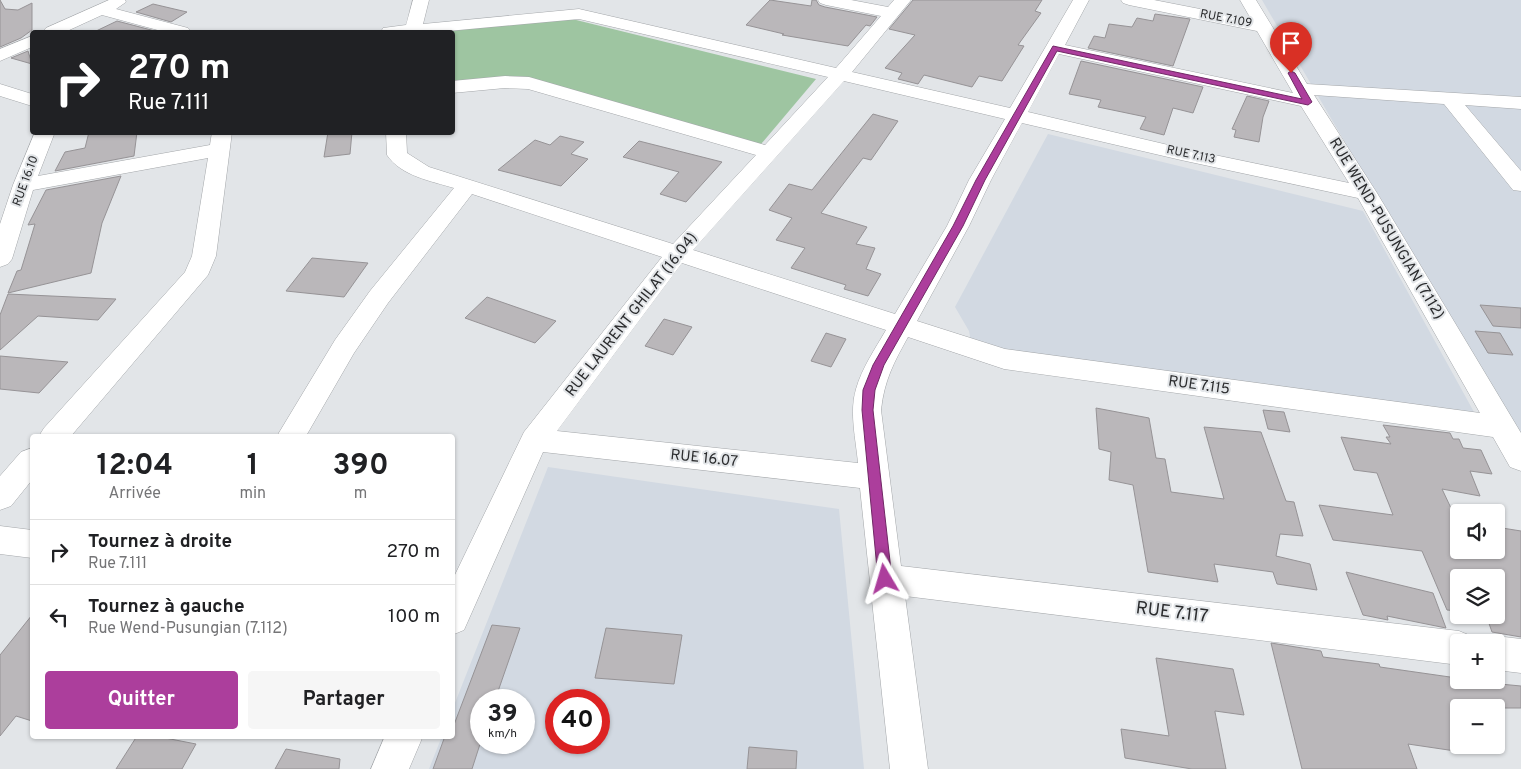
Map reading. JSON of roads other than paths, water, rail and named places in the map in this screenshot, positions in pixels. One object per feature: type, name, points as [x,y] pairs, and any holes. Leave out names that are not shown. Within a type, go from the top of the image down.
[{"type":"street","points":[[57,30],[122,0]]},
{"type":"street","points":[[413,30],[421,0]]},
{"type":"street","points":[[826,0],[898,6]]},
{"type":"street","points":[[909,769],[874,477],[867,410],[869,390],[879,365],[958,226],[980,180],[1082,0]]},
{"type":"street","name":"RUE 7.109","points":[[1129,0],[1265,27]]},
{"type":"street","name":"RUE WEND-PUSUNGIAN (7.112)","points":[[1248,0],[1304,96],[1366,193],[1521,459]]},
{"type":"street","name":"RUE LAURENT GHILAT (16.04)","points":[[456,603],[534,440],[677,254],[771,153],[898,6]]},
{"type":"street","name":"RUE 7.113","points":[[413,30],[578,7],[841,74],[1016,116],[1366,193]]},
{"type":"street","points":[[102,10],[175,30]]},
{"type":"street","points":[[0,56],[30,42]]},
{"type":"street","points":[[1055,48],[1304,96],[1450,99],[1521,103]]},
{"type":"street","points":[[455,87],[505,82],[529,83],[771,153]]},
{"type":"street","points":[[0,90],[30,99]]},
{"type":"street","points":[[1450,99],[1521,185]]},
{"type":"street","name":"RUE 16.10","points":[[0,259],[24,185],[44,135]]},
{"type":"street","name":"RUE 7.115","points":[[396,135],[396,154],[406,163],[466,186],[1004,359],[1502,427]]},
{"type":"street","points":[[24,185],[220,141],[204,256],[196,275],[56,434]]},
{"type":"street","points":[[293,434],[344,347],[379,297],[466,186]]},
{"type":"street","name":"RUE 16.07","points":[[534,440],[874,477]]},
{"type":"street","points":[[0,497],[30,462]]},
{"type":"street","points":[[0,540],[30,544]]},
{"type":"street","name":"RUE 7.117","points":[[885,579],[1450,647]]},
{"type":"street","points":[[1505,654],[1521,656]]},
{"type":"street","points":[[390,769],[403,739]]}]
